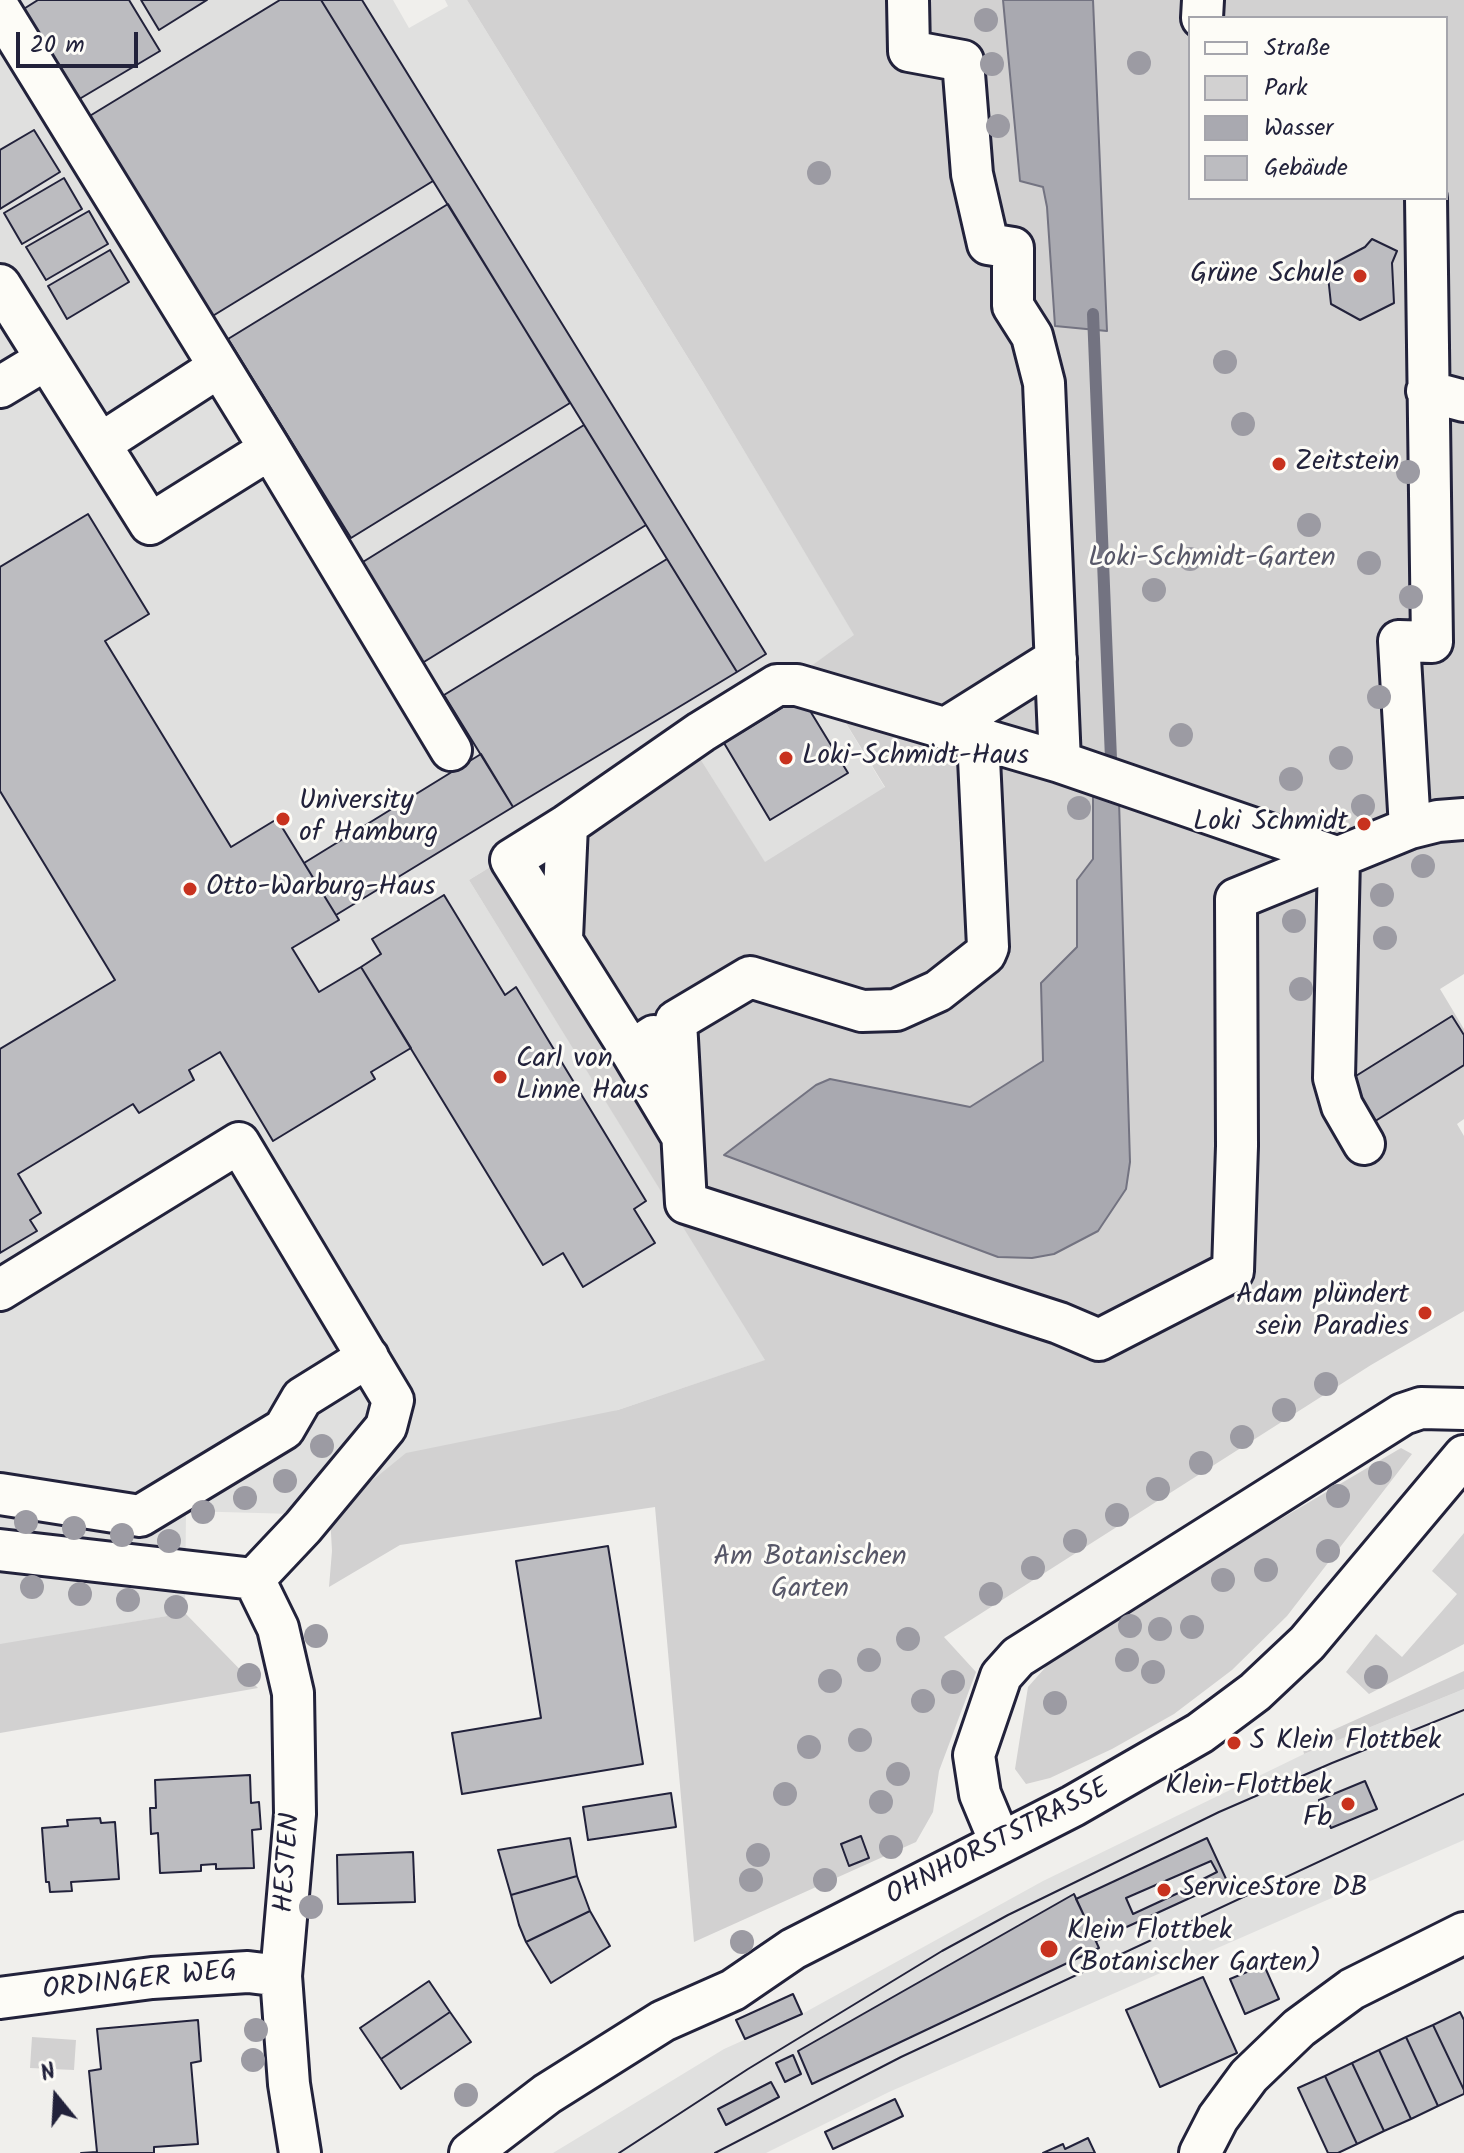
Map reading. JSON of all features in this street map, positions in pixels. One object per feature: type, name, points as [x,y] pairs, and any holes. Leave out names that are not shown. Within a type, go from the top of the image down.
[{"type":"street","points":[[908,0],[909,51],[963,61],[972,174],[988,244],[1013,248],[1013,306],[1032,336],[1044,383],[1060,762]]},
{"type":"street","points":[[0,10],[451,750]]},
{"type":"street","points":[[1410,828],[1399,641],[1432,642],[1446,396],[1426,200]]},
{"type":"street","points":[[0,285],[150,524],[270,449]]},
{"type":"street","points":[[0,387],[45,360]]},
{"type":"street","points":[[100,444],[219,367]]},
{"type":"street","points":[[962,733],[1056,659]]},
{"type":"street","points":[[682,1136],[511,860],[701,732],[777,685],[797,685],[1060,762],[1339,858]]},
{"type":"street","points":[[631,1051],[750,977],[862,1011],[896,1010],[938,991],[980,960],[988,947],[962,733]]},
{"type":"street","points":[[676,1021],[686,1203],[1046,1319],[1099,1340],[1233,1271],[1237,1146],[1236,899],[1410,828],[1464,819]]},
{"type":"street","points":[[562,938],[567,825]]},
{"type":"street","points":[[1339,858],[1334,1078],[1342,1106],[1364,1144]]},
{"type":"street","points":[[0,1290],[239,1143],[393,1400],[386,1427],[303,1527],[254,1579],[0,1550]]},
{"type":"street","points":[[0,1494],[140,1516],[284,1429],[302,1398],[368,1357]]},
{"type":"street","points":[[1000,1842],[980,1794],[974,1755],[1001,1676],[1018,1657],[1403,1414],[1421,1408],[1464,1409]]},
{"type":"street","name":"OHNHORSTSTRASSE","points":[[470,2153],[547,2094],[663,2021],[733,1990],[793,1949],[1073,1806],[1200,1733],[1255,1692],[1307,1643],[1464,1456]]},
{"type":"street","name":"HESTEN","points":[[254,1579],[278,1628],[293,1693],[295,1814],[281,1976],[289,2084],[300,2153]]},
{"type":"street","points":[[1200,2153],[1218,2118],[1249,2076],[1299,2028],[1352,1989],[1464,1933]]},
{"type":"street","name":"ORDINGER WEG","points":[[0,1998],[152,1978],[248,1972],[281,1976]]},
{"type":"shaded area","name":"University of Hamburg","points":[[0,0],[393,0],[409,28],[448,6],[445,0],[467,0],[703,382],[855,636],[811,666],[885,788],[765,863],[691,744],[469,880],[766,1360],[618,1410],[330,1515],[186,1511],[185,1613],[0,1645]]},
{"type":"shaded area","points":[[1464,1689],[1464,1840],[889,2092],[766,2153],[553,2153],[724,2049],[802,2014],[1043,1881],[1304,1754]]},
{"type":"green space","name":"Loki-Schmidt-Garten","points":[[467,0],[1003,0],[1020,180],[1043,187],[1055,325],[1106,331],[1093,0],[1464,0],[1464,974],[1440,989],[1464,1029],[1464,1119],[1457,1124],[1464,1136],[1464,1311],[1371,1365],[944,1637],[976,1672],[939,1771],[933,1812],[916,1842],[694,1942],[655,1507],[400,1545],[329,1587],[332,1551],[330,1515],[406,1453],[618,1410],[765,1360],[469,880],[691,744],[765,862],[885,787],[811,666],[854,635],[703,382]],"holes":[[[1093,794],[1098,1231],[1054,1254],[1032,1258],[998,1257],[725,1155],[816,1085],[830,1079],[970,1107],[1043,1061],[1041,984],[1077,947],[1077,880],[1093,859]]]},
{"type":"green space","points":[[1401,1448],[1412,1454],[1287,1616],[1232,1670],[1174,1714],[1112,1749],[1050,1778],[1026,1784],[1015,1769],[1028,1687],[1051,1661],[1094,1629]]},
{"type":"green space","points":[[1464,1533],[1464,1644],[1369,1694],[1346,1672],[1376,1634],[1402,1657],[1457,1594],[1432,1571]]},
{"type":"green space","points":[[185,1613],[258,1688],[0,1733],[0,1644]]},
{"type":"green space","points":[[1464,1671],[1464,1689],[1304,1754],[1302,1744]]},
{"type":"green space","points":[[32,2037],[76,2040],[74,2070],[30,2068]]},
{"type":"water","points":[[1003,0],[1093,0],[1107,331],[1055,326],[1043,187],[1020,181]]},
{"type":"water","points":[[1093,794],[1119,801],[1130,1162],[1126,1189],[1098,1231],[1054,1254],[1032,1258],[998,1257],[724,1155],[816,1085],[830,1079],[970,1107],[1043,1061],[1041,983],[1077,947],[1077,880],[1093,859]]},
{"type":"building","points":[[38,0],[129,0],[160,51],[76,101],[22,10]]},
{"type":"building","points":[[141,0],[207,0],[159,30]]},
{"type":"building","points":[[280,0],[321,0],[433,181],[211,317],[88,117]]},
{"type":"building","points":[[321,0],[362,0],[766,654],[737,672]]},
{"type":"building","points":[[34,130],[60,172],[0,209],[0,150]]},
{"type":"building","points":[[64,178],[82,209],[22,244],[4,213]]},
{"type":"building","points":[[448,204],[570,403],[351,538],[228,339]]},
{"type":"building","points":[[89,211],[108,244],[46,280],[26,247]]},
{"type":"building","name":"Grüne Schule","points":[[1372,239],[1397,251],[1392,263],[1394,303],[1360,320],[1331,304],[1327,267],[1365,247]]},
{"type":"building","points":[[110,250],[129,282],[67,319],[48,286]]},
{"type":"building","points":[[584,425],[646,525],[419,665],[358,565]]},
{"type":"building","name":"Otto-Warburg-Haus","points":[[88,514],[149,614],[105,641],[231,847],[277,819],[336,915],[339,920],[292,948],[319,992],[361,967],[411,1048],[371,1072],[375,1079],[273,1141],[220,1052],[189,1070],[194,1080],[139,1113],[133,1104],[18,1174],[41,1213],[30,1220],[37,1231],[0,1253],[0,1049],[115,980],[0,791],[0,567]]},
{"type":"building","points":[[667,559],[737,672],[513,807],[444,695]]},
{"type":"building","name":"Loki-Schmidt-Haus","points":[[801,696],[848,773],[770,820],[724,743]]},
{"type":"building","points":[[481,754],[513,807],[336,915],[304,863]]},
{"type":"building","name":"Carl von Linne Haus","points":[[444,895],[505,995],[516,987],[646,1201],[634,1209],[655,1243],[583,1287],[563,1253],[543,1265],[361,967],[381,954],[372,939]]},
{"type":"building","points":[[1452,1016],[1464,1035],[1464,1065],[1369,1125],[1343,1084]]},
{"type":"building","points":[[608,1546],[643,1764],[462,1794],[452,1733],[541,1718],[516,1561]]},
{"type":"building","points":[[250,1775],[251,1803],[259,1802],[261,1829],[252,1830],[254,1868],[216,1869],[216,1864],[201,1865],[201,1871],[160,1873],[158,1833],[151,1834],[150,1808],[156,1808],[155,1780]]},
{"type":"building","name":"Klein-Flottbek Fb","points":[[1365,1781],[1377,1809],[1331,1828],[1319,1800]]},
{"type":"building","points":[[671,1793],[676,1827],[588,1840],[583,1807]]},
{"type":"building","points":[[100,1818],[101,1823],[115,1822],[119,1879],[71,1882],[72,1891],[50,1892],[49,1882],[46,1882],[42,1828],[68,1826],[67,1820]]},
{"type":"building","points":[[861,1836],[869,1858],[849,1866],[841,1844]]},
{"type":"building","points":[[570,1838],[577,1876],[511,1895],[498,1850]]},
{"type":"building","points":[[1207,1838],[1227,1881],[1096,1941],[1076,1899]]},
{"type":"building","points":[[413,1852],[415,1902],[338,1904],[337,1855]]},
{"type":"building","name":"ServiceStore DB","points":[[1211,1861],[1217,1872],[1133,1914],[1126,1898]]},
{"type":"building","points":[[577,1876],[590,1911],[526,1942],[511,1895]]},
{"type":"building","points":[[1074,1894],[1099,1948],[812,2084],[798,2051]]},
{"type":"building","points":[[590,1911],[610,1946],[551,1983],[526,1942]]},
{"type":"building","points":[[1264,1965],[1279,1999],[1245,2014],[1230,1979]]},
{"type":"building","points":[[1203,1977],[1237,2053],[1160,2087],[1126,2010]]},
{"type":"building","points":[[429,1981],[450,2012],[381,2059],[360,2028]]},
{"type":"building","points":[[793,1994],[802,2014],[745,2039],[736,2020]]},
{"type":"building","points":[[450,2012],[471,2042],[401,2089],[381,2059]]},
{"type":"building","points":[[1460,2012],[1464,2020],[1464,2090],[1433,2025]]},
{"type":"building","points":[[198,2020],[201,2061],[191,2063],[198,2144],[154,2147],[154,2153],[81,2153],[97,2152],[89,2071],[101,2069],[97,2029]]},
{"type":"building","points":[[1433,2025],[1464,2090],[1464,2094],[1438,2106],[1406,2037]]},
{"type":"building","points":[[1406,2037],[1438,2106],[1411,2119],[1379,2050]]},
{"type":"building","points":[[1379,2050],[1411,2119],[1384,2131],[1352,2063]]},
{"type":"building","points":[[793,2055],[801,2074],[785,2082],[776,2063]]},
{"type":"building","points":[[1352,2063],[1384,2131],[1357,2144],[1325,2076]]},
{"type":"building","points":[[1325,2076],[1357,2144],[1338,2153],[1328,2153],[1298,2088]]},
{"type":"building","points":[[771,2082],[779,2097],[726,2125],[718,2109]]},
{"type":"building","points":[[895,2099],[903,2116],[833,2149],[825,2132]]},
{"type":"building","points":[[1088,2138],[1095,2153],[1043,2153],[1063,2144],[1065,2149]]},
{"type":"waterway","points":[[1093,314],[1111,759]]},
{"type":"tram line","points":[[619,2153],[748,2069],[942,1951],[1008,1915],[1219,1812],[1464,1710]]},
{"type":"tram line","points":[[715,2153],[901,2057],[1464,1794]]},
{"type":"place","name":"Grüne Schule","points":[[1360,276]]},
{"type":"place","name":"Zeitstein","points":[[1279,464]]},
{"type":"place","name":"Loki-Schmidt-Haus","points":[[786,758]]},
{"type":"place","name":"University of Hamburg","points":[[283,819]]},
{"type":"place","name":"Loki Schmidt","points":[[1364,824]]},
{"type":"place","name":"Otto-Warburg-Haus","points":[[190,889]]},
{"type":"place","name":"Carl von Linne Haus","points":[[500,1077]]},
{"type":"place","name":"Adam plündert sein Paradies","points":[[1425,1313]]},
{"type":"place","name":"S Klein Flottbek","points":[[1234,1743]]},
{"type":"place","name":"Klein-Flottbek Fb","points":[[1348,1804]]},
{"type":"place","name":"ServiceStore DB","points":[[1164,1890]]},
{"type":"place","name":"Klein Flottbek (Botanischer Garten)","points":[[1049,1949]]},
{"type":"park label","name":"Am Botanischen Garten","points":[[810,1575]]}]
